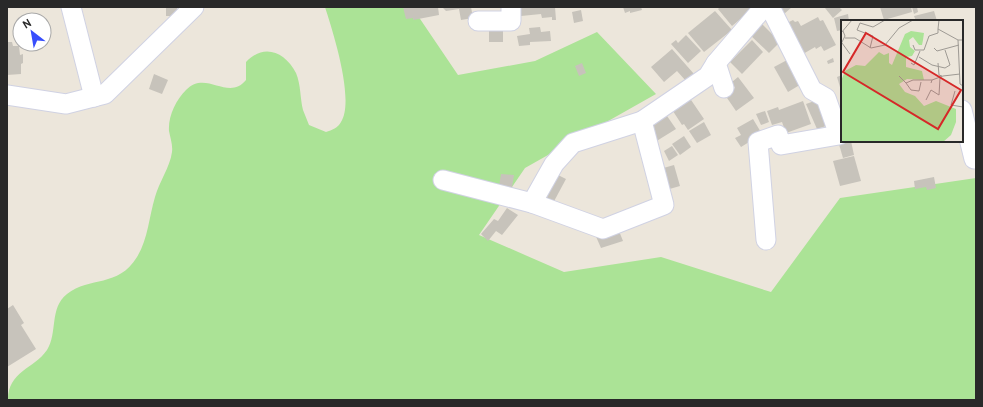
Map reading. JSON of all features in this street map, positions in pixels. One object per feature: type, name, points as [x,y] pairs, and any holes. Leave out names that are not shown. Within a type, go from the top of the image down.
[{"type":"street","points":[[71,7],[94,97]]},
{"type":"street","points":[[7,95],[66,104],[105,94],[194,7]]},
{"type":"street","points":[[478,21],[511,21],[510,7]]},
{"type":"street","points":[[532,203],[554,164],[573,142],[642,121],[708,76],[716,63],[764,7]]},
{"type":"street","points":[[766,240],[758,142],[778,135],[781,145],[839,135],[826,98],[812,90],[770,7]]},
{"type":"street","points":[[716,63],[724,88]]},
{"type":"street","points":[[963,114],[974,159],[976,158]]},
{"type":"street","points":[[443,180],[532,203],[603,229],[664,205],[642,121]]},
{"type":"green space","points":[[325,7],[412,7],[458,75],[535,61],[597,32],[656,94],[525,168],[479,235],[564,272],[661,257],[771,292],[840,198],[976,178],[976,400],[8,400],[9,390],[17,376],[42,356],[47,350],[52,336],[56,313],[61,300],[67,294],[85,285],[113,278],[129,267],[137,257],[144,243],[157,191],[171,158],[172,147],[169,125],[171,114],[176,103],[186,90],[194,84],[201,83],[209,83],[232,88],[239,86],[246,80],[246,62],[253,56],[260,53],[274,52],[286,60],[296,73],[299,82],[303,110],[309,125],[326,132],[340,124],[345,112],[346,98],[341,66]]},
{"type":"building","points":[[166,7],[177,7],[177,16],[166,16]]},
{"type":"building","points":[[403,7],[438,7],[439,15],[413,20],[413,18],[406,19]]},
{"type":"building","points":[[442,7],[471,7],[473,18],[461,20],[459,9],[446,11]]},
{"type":"building","points":[[516,7],[555,7],[556,20],[552,20],[552,17],[542,18],[541,14],[521,16],[521,13],[517,14]]},
{"type":"building","points":[[623,7],[641,7],[642,10],[625,13]]},
{"type":"building","points":[[720,7],[755,7],[732,26],[718,9]]},
{"type":"building","points":[[778,7],[792,7],[784,14]]},
{"type":"building","points":[[839,7],[842,10],[833,18],[825,8]]},
{"type":"building","points":[[880,7],[911,7],[912,12],[884,20]]},
{"type":"building","points":[[912,7],[917,7],[918,12],[914,14]]},
{"type":"building","points":[[581,10],[583,21],[574,23],[572,12]]},
{"type":"building","points":[[715,11],[732,30],[704,52],[688,33]]},
{"type":"building","points":[[934,11],[937,20],[916,20],[914,16]]},
{"type":"building","points":[[848,14],[849,20],[841,20],[841,30],[837,31],[834,18]]},
{"type":"building","points":[[818,17],[820,21],[823,20],[836,45],[824,51],[821,46],[816,49],[815,47],[803,54],[785,24],[793,20],[795,22],[798,21],[801,26]]},
{"type":"building","points":[[760,22],[780,42],[769,53],[748,33]]},
{"type":"building","points":[[540,27],[541,32],[550,31],[551,41],[530,42],[530,45],[519,46],[517,36],[530,34],[529,28]]},
{"type":"building","points":[[503,30],[503,42],[489,42],[489,31]]},
{"type":"building","points":[[686,35],[701,51],[688,63],[671,44],[676,40],[678,43]]},
{"type":"building","points":[[752,40],[763,52],[742,74],[730,62]]},
{"type":"building","points":[[7,42],[12,42],[12,52],[20,52],[20,55],[23,54],[23,63],[21,64],[21,74],[7,75]]},
{"type":"building","points":[[672,49],[694,74],[686,81],[677,71],[664,82],[651,67]]},
{"type":"building","points":[[833,58],[834,62],[828,64],[827,61]]},
{"type":"building","points":[[789,59],[803,83],[788,92],[774,67]]},
{"type":"building","points":[[582,63],[586,73],[579,76],[575,66]]},
{"type":"building","points":[[154,74],[168,80],[162,94],[149,89]]},
{"type":"building","points":[[841,75],[841,91],[837,77]]},
{"type":"building","points":[[738,77],[754,98],[736,111],[725,95],[735,88],[732,82]]},
{"type":"building","points":[[689,97],[704,119],[688,130],[684,124],[682,125],[671,108]]},
{"type":"building","points":[[820,99],[829,125],[817,129],[806,104]]},
{"type":"building","points":[[803,101],[811,124],[786,133],[782,122],[772,125],[767,111],[778,107],[779,110]]},
{"type":"building","points":[[765,111],[769,122],[761,125],[756,114]]},
{"type":"building","points":[[665,113],[676,129],[655,142],[647,124]]},
{"type":"building","points":[[753,119],[762,134],[741,147],[735,138],[741,135],[737,128]]},
{"type":"building","points":[[704,122],[711,135],[697,143],[689,131]]},
{"type":"building","points":[[684,136],[691,147],[680,155],[672,144]]},
{"type":"building","points":[[838,141],[851,142],[854,155],[843,158]]},
{"type":"building","points":[[672,146],[678,155],[669,161],[664,151]]},
{"type":"building","points":[[854,156],[861,181],[840,186],[833,161]]},
{"type":"building","points":[[674,165],[680,186],[666,190],[660,169]]},
{"type":"building","points":[[554,173],[566,179],[552,205],[541,199]]},
{"type":"building","points":[[501,174],[514,175],[511,194],[498,192]]},
{"type":"building","points":[[934,177],[936,188],[927,190],[926,187],[915,189],[914,181]]},
{"type":"building","points":[[507,208],[518,215],[502,235],[496,231],[488,241],[481,234],[494,219],[498,221]]},
{"type":"building","points":[[617,226],[623,241],[601,248],[594,232]]},
{"type":"building","points":[[13,305],[24,323],[21,325],[36,349],[7,367],[7,309]]}]
